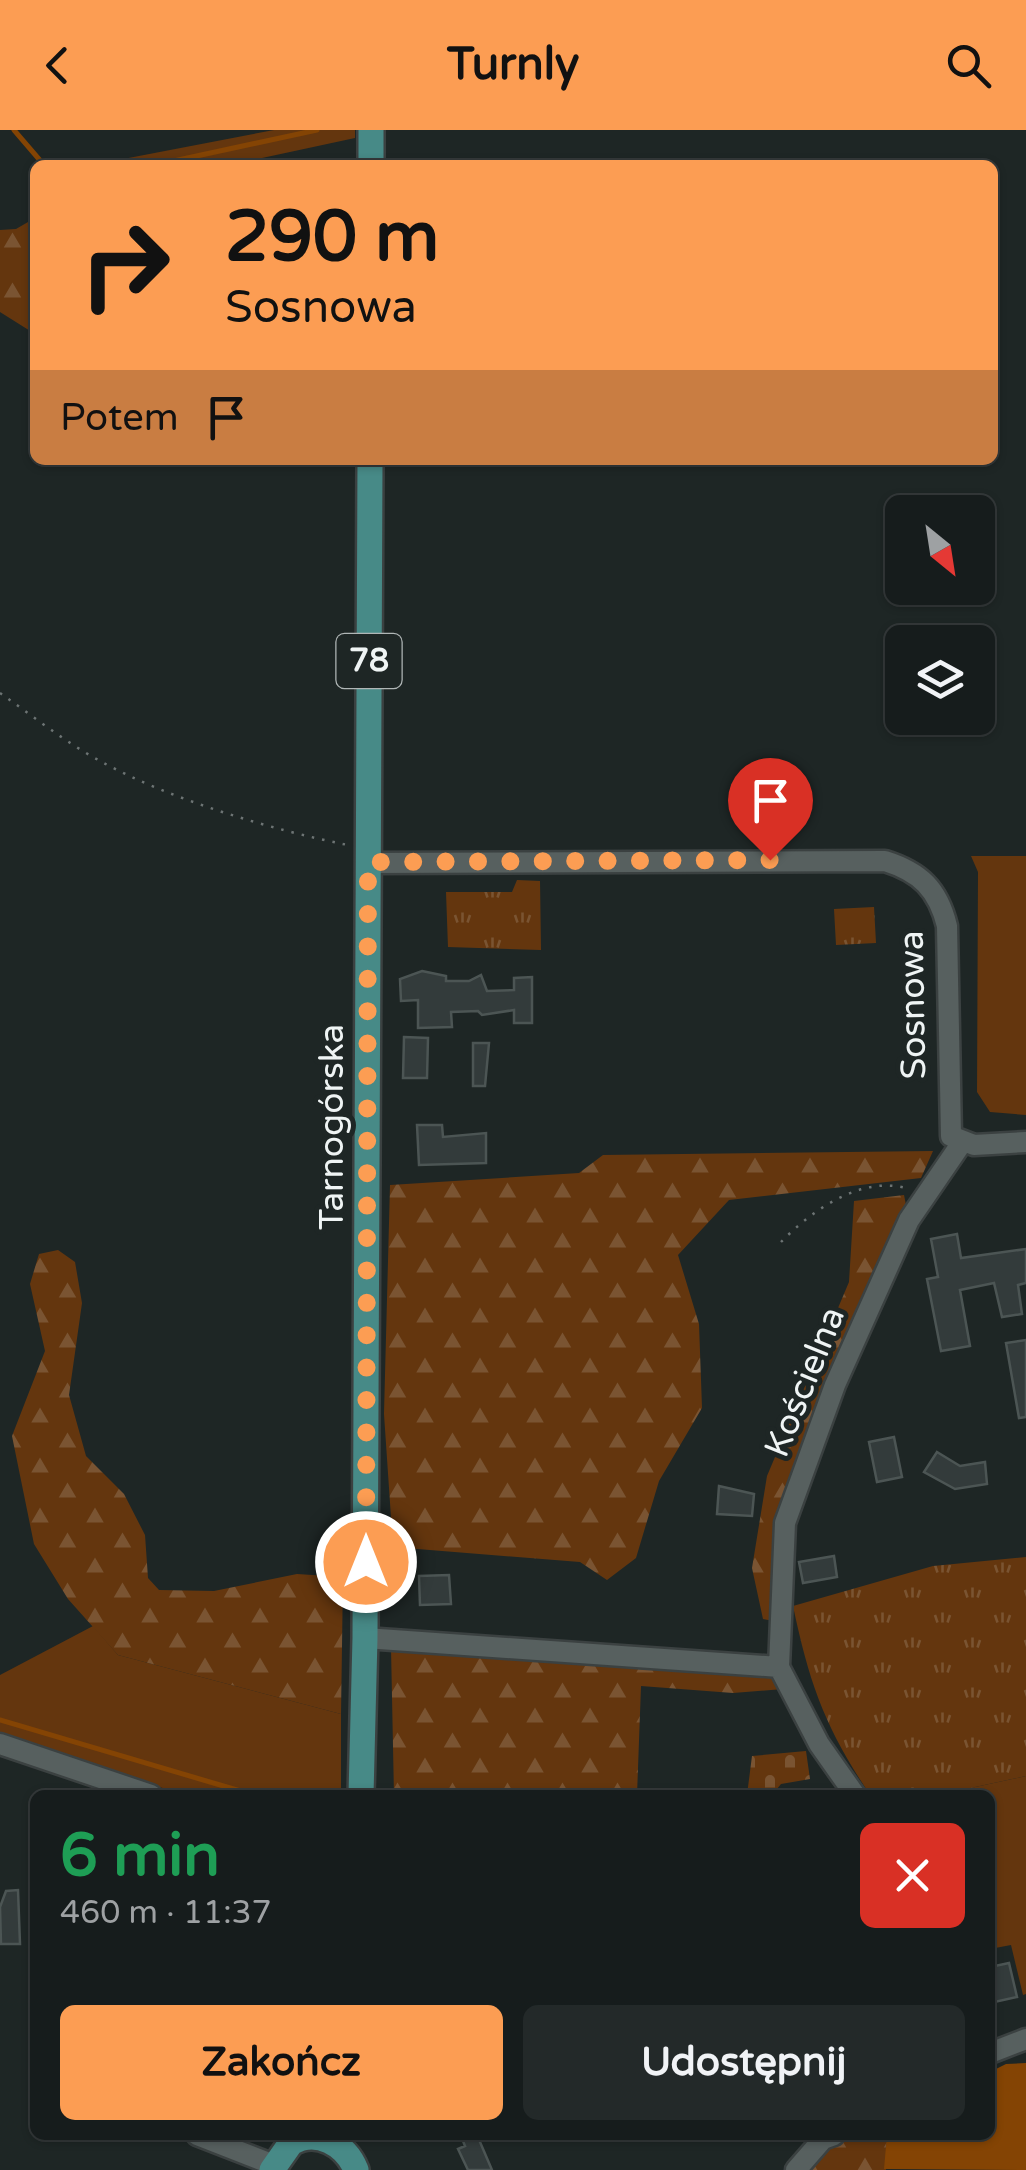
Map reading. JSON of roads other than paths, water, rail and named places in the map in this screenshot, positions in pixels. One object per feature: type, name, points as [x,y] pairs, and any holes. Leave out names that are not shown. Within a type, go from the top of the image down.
[{"type":"main road","points":[[371,130],[371,160]]},
{"type":"main road","name":"Tarnogórska","points":[[361,1790],[370,465]]},
{"type":"main road","points":[[273,2167],[296,2140]]},
{"type":"main road","points":[[331,2140],[347,2154],[356,2170]]},
{"type":"street","name":"Sosnowa","points":[[368,856],[846,861],[884,862],[910,870],[942,903],[947,926],[948,1126],[961,1144]]},
{"type":"street","points":[[961,1144],[1026,1142]]},
{"type":"street","name":"Kościelna","points":[[850,1790],[814,1743],[779,1667],[785,1522],[835,1385],[924,1194],[961,1144]]},
{"type":"street","points":[[365,1638],[779,1667]]},
{"type":"street","points":[[0,1744],[137,1790]]},
{"type":"street","points":[[995,2051],[1026,2040]]},
{"type":"street","points":[[209,2140],[273,2167]]},
{"type":"street","points":[[796,2170],[822,2140]]},
{"type":"waterway","points":[[14,130],[40,160]]},
{"type":"waterway","points":[[178,160],[317,130]]},
{"type":"waterway","points":[[0,1720],[237,1790]]}]
